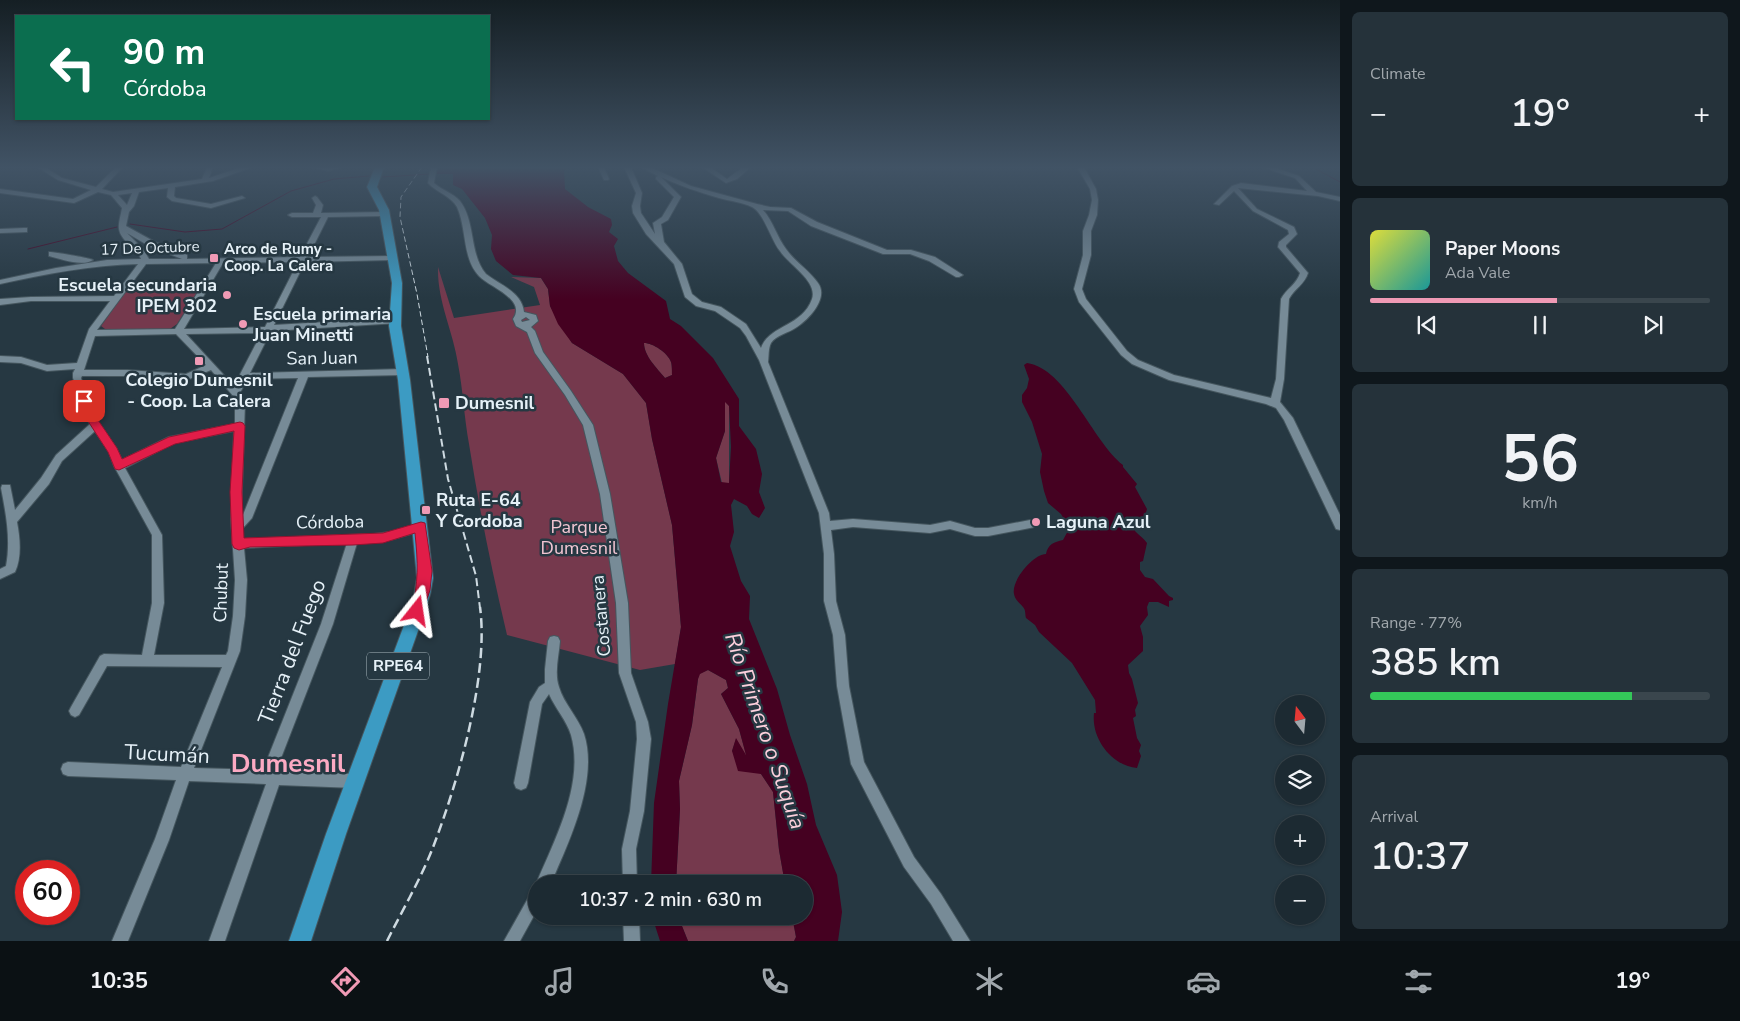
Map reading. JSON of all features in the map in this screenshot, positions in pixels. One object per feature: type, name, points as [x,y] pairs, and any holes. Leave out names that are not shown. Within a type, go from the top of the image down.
[{"type":"main road","name":"RPE64","points":[[300,941],[422,596],[425,571],[403,372],[395,321],[397,287],[384,211]]},
{"type":"street","points":[[126,211],[122,227],[123,232],[138,247],[145,260],[96,324],[79,369],[77,384],[95,424],[113,451],[158,539],[158,603],[147,661]]},
{"type":"street","points":[[235,394],[303,260],[321,215],[321,211]]},
{"type":"street","name":"Costanera","points":[[461,211],[471,242],[474,262],[480,272],[508,292],[515,300],[540,353],[588,425],[605,494],[622,603],[625,673],[642,722],[644,740],[637,811],[629,850],[630,875]]},
{"type":"street","points":[[637,211],[649,232],[678,264],[688,295],[695,302],[718,309],[748,330],[764,364],[808,475],[822,505],[826,526],[830,601],[839,635],[843,686],[858,764],[909,862],[936,899],[962,941]]},
{"type":"street","points":[[660,243],[657,223],[665,218],[669,211]]},
{"type":"street","points":[[760,211],[767,219],[783,251],[816,284],[818,291],[815,303],[802,318],[793,326],[769,339],[766,345],[764,364]]},
{"type":"street","points":[[792,211],[814,224],[886,252],[911,252],[932,259],[959,275]]},
{"type":"street","points":[[1093,211],[1087,231],[1087,255],[1079,284],[1080,295],[1124,353],[1135,362],[1172,378],[1275,403],[1283,409],[1340,526]]},
{"type":"street","points":[[1257,211],[1291,229],[1293,234],[1282,244],[1282,247],[1304,273],[1302,279],[1290,291],[1286,299],[1280,379],[1275,403]]},
{"type":"street","points":[[292,215],[385,214]]},
{"type":"street","points":[[122,227],[158,247],[192,260]]},
{"type":"street","points":[[0,231],[24,230]]},
{"type":"street","points":[[52,254],[71,259],[108,262]]},
{"type":"street","name":"17 De Octubre","points":[[0,282],[56,270],[108,262],[393,258]]},
{"type":"street","points":[[178,331],[221,260]]},
{"type":"street","points":[[0,302],[31,299],[116,298]]},
{"type":"street","points":[[92,333],[267,329],[395,321]]},
{"type":"street","name":"Chubut","points":[[120,941],[162,840],[185,775],[231,661],[237,637],[240,605],[236,492],[240,403],[212,366],[178,331]]},
{"type":"street","points":[[0,359],[20,360],[47,368],[187,377],[212,366]]},
{"type":"street","name":"San Juan","points":[[243,376],[403,372]]},
{"type":"street","points":[[237,527],[247,518],[304,375]]},
{"type":"street","points":[[12,521],[45,481],[60,458],[95,424]]},
{"type":"street","points":[[119,466],[172,440],[240,426]]},
{"type":"street","points":[[0,574],[11,569],[14,559],[12,521],[6,488]]},
{"type":"street","points":[[826,526],[853,523],[930,529],[950,525],[968,531],[981,532],[1030,524]]},
{"type":"street","name":"Córdoba","points":[[239,544],[250,542],[383,538],[421,527]]},
{"type":"street","name":"Tierra del Fuego","points":[[218,941],[271,778],[327,624],[353,540]]},
{"type":"street","points":[[547,875],[564,836],[578,786],[581,754],[576,729],[552,686],[554,641]]},
{"type":"street","points":[[75,711],[104,660],[231,661]]},
{"type":"street","points":[[521,783],[536,702],[543,691],[552,686]]},
{"type":"street","name":"Tucumán","points":[[68,769],[355,781]]},
{"type":"street","points":[[515,938],[528,913]]},
{"type":"street","points":[[631,925],[632,941]]},
{"type":"green space","name":"Parque Dumesnil","points":[[438,267],[454,318],[540,305],[534,287],[511,277],[541,278],[548,289],[550,306],[572,343],[623,374],[646,403],[652,439],[672,525],[681,627],[675,664],[640,670],[507,635],[481,516],[456,352],[440,292]]},
{"type":"green space","points":[[167,280],[159,292],[198,291],[177,324],[170,329],[105,329],[101,326],[133,281]]},
{"type":"green space","points":[[644,343],[656,347],[667,355],[672,366],[672,375],[665,378],[646,353]]},
{"type":"green space","points":[[725,401],[729,406],[729,483],[722,483],[716,458],[725,431]]},
{"type":"green space","points":[[708,670],[726,680],[728,688],[721,694],[739,729],[747,758],[736,739],[732,751],[761,774],[773,792],[783,875],[676,875],[680,810],[679,781],[692,725],[699,674]]},
{"type":"green space","points":[[682,925],[794,925],[796,937],[794,941],[688,941]]},
{"type":"water","name":"Río Primero o Suquía","points":[[479,211],[596,211],[611,219],[612,225],[609,232],[618,239],[614,246],[618,261],[628,273],[666,301],[670,319],[681,326],[713,358],[739,399],[739,426],[756,449],[762,474],[759,492],[765,508],[759,518],[752,514],[747,506],[734,499],[731,505],[734,532],[730,546],[741,581],[750,596],[749,619],[777,689],[807,784],[816,825],[837,875],[842,912],[838,941],[794,941],[796,937],[794,925],[813,925],[813,875],[783,875],[773,792],[761,774],[738,771],[732,751],[736,738],[746,755],[739,729],[721,694],[728,688],[726,680],[708,670],[700,674],[698,679],[692,725],[679,781],[680,809],[676,875],[651,875],[654,803],[681,627],[672,525],[652,439],[646,403],[623,374],[572,343],[558,324],[550,306],[548,289],[541,278],[513,275],[496,261],[491,249],[492,235],[485,218]],"holes":[[[644,343],[664,352],[671,362],[672,375],[665,378],[646,353]],[[725,402],[729,406],[731,447],[729,483],[721,482],[716,458],[725,431]]]},
{"type":"water","name":"Laguna Azul","points":[[1027,363],[1041,368],[1067,391],[1101,440],[1137,484],[1135,487],[1147,509],[1145,516],[1132,518],[1132,526],[1147,543],[1143,561],[1140,562],[1140,570],[1145,577],[1153,579],[1173,598],[1173,600],[1169,601],[1169,607],[1158,602],[1149,602],[1147,607],[1148,615],[1140,626],[1143,637],[1143,651],[1128,665],[1138,703],[1135,710],[1136,716],[1133,718],[1137,738],[1141,745],[1139,751],[1141,756],[1137,768],[1120,762],[1105,750],[1096,733],[1094,723],[1094,713],[1096,713],[1095,700],[1072,663],[1026,618],[1024,608],[1016,600],[1014,594],[1016,582],[1029,563],[1035,558],[1046,554],[1052,544],[1063,540],[1069,529],[1061,514],[1048,503],[1044,491],[1040,472],[1042,454],[1032,422],[1022,402],[1022,395],[1027,388],[1029,379],[1024,365]]},
{"type":"water","points":[[655,925],[682,925],[688,941],[660,941]]},
{"type":"waterway","points":[[130,224],[185,232],[222,229],[255,211]]},
{"type":"waterway","points":[[28,249],[117,227]]},
{"type":"railway","points":[[400,211],[428,357]]},
{"type":"railway","points":[[427,356],[448,479],[476,576],[480,608]]},
{"type":"railway","points":[[387,941],[430,854],[462,757],[470,726],[480,663],[482,634],[480,607]]},
{"type":"place","name":"Arco de Rumy - Coop. La Calera","points":[[214,258]]},
{"type":"place","name":"Escuela secundaria IPEM 302","points":[[227,295]]},
{"type":"place","name":"Escuela primaria Juan Minetti","points":[[243,324]]},
{"type":"place","name":"Colegio Dumesnil - Coop. La Calera","points":[[199,361]]},
{"type":"place","name":"Dumesnil","points":[[444,403]]},
{"type":"place","name":"Ruta E-64 Y Cordoba","points":[[426,510]]},
{"type":"place","name":"Laguna Azul","points":[[1036,522]]},
{"type":"district","name":"Dumesnil","points":[[288,763]]},
{"type":"route","points":[[84,401],[91,418],[113,451],[119,466],[178,438],[240,426],[236,492],[236,519],[239,544],[295,540],[383,538],[421,527],[425,571],[423,590],[417,611]]}]
